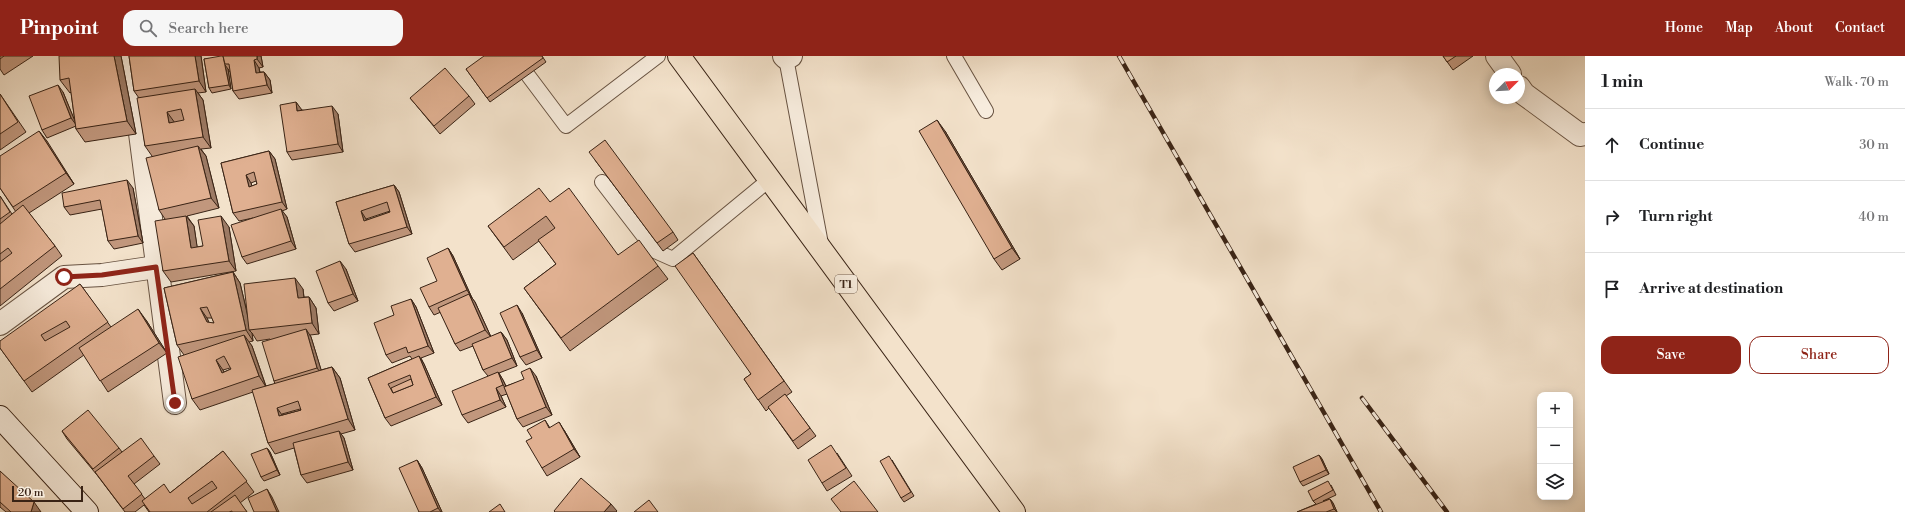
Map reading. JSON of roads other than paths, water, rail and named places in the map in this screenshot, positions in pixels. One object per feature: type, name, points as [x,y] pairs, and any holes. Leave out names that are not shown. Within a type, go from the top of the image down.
[{"type":"highway","name":"T1","points":[[679,56],[1014,512]]},
{"type":"street","points":[[127,56],[134,87],[156,267],[175,403]]},
{"type":"street","points":[[1497,56],[1506,68]]},
{"type":"street","points":[[1525,95],[1580,135],[1585,134]]},
{"type":"street","points":[[0,324],[64,277],[102,275],[156,267]]},
{"type":"street","points":[[0,417],[87,512]]},
{"type":"lane","points":[[521,66],[566,126],[658,56]]},
{"type":"lane","points":[[954,56],[986,111]]},
{"type":"lane","points":[[787,57],[823,253]]},
{"type":"lane","points":[[602,182],[655,251],[673,259],[769,180]]},
{"type":"railway","points":[[1119,56],[1381,512]]},
{"type":"railway","points":[[1362,398],[1447,512]]}]
